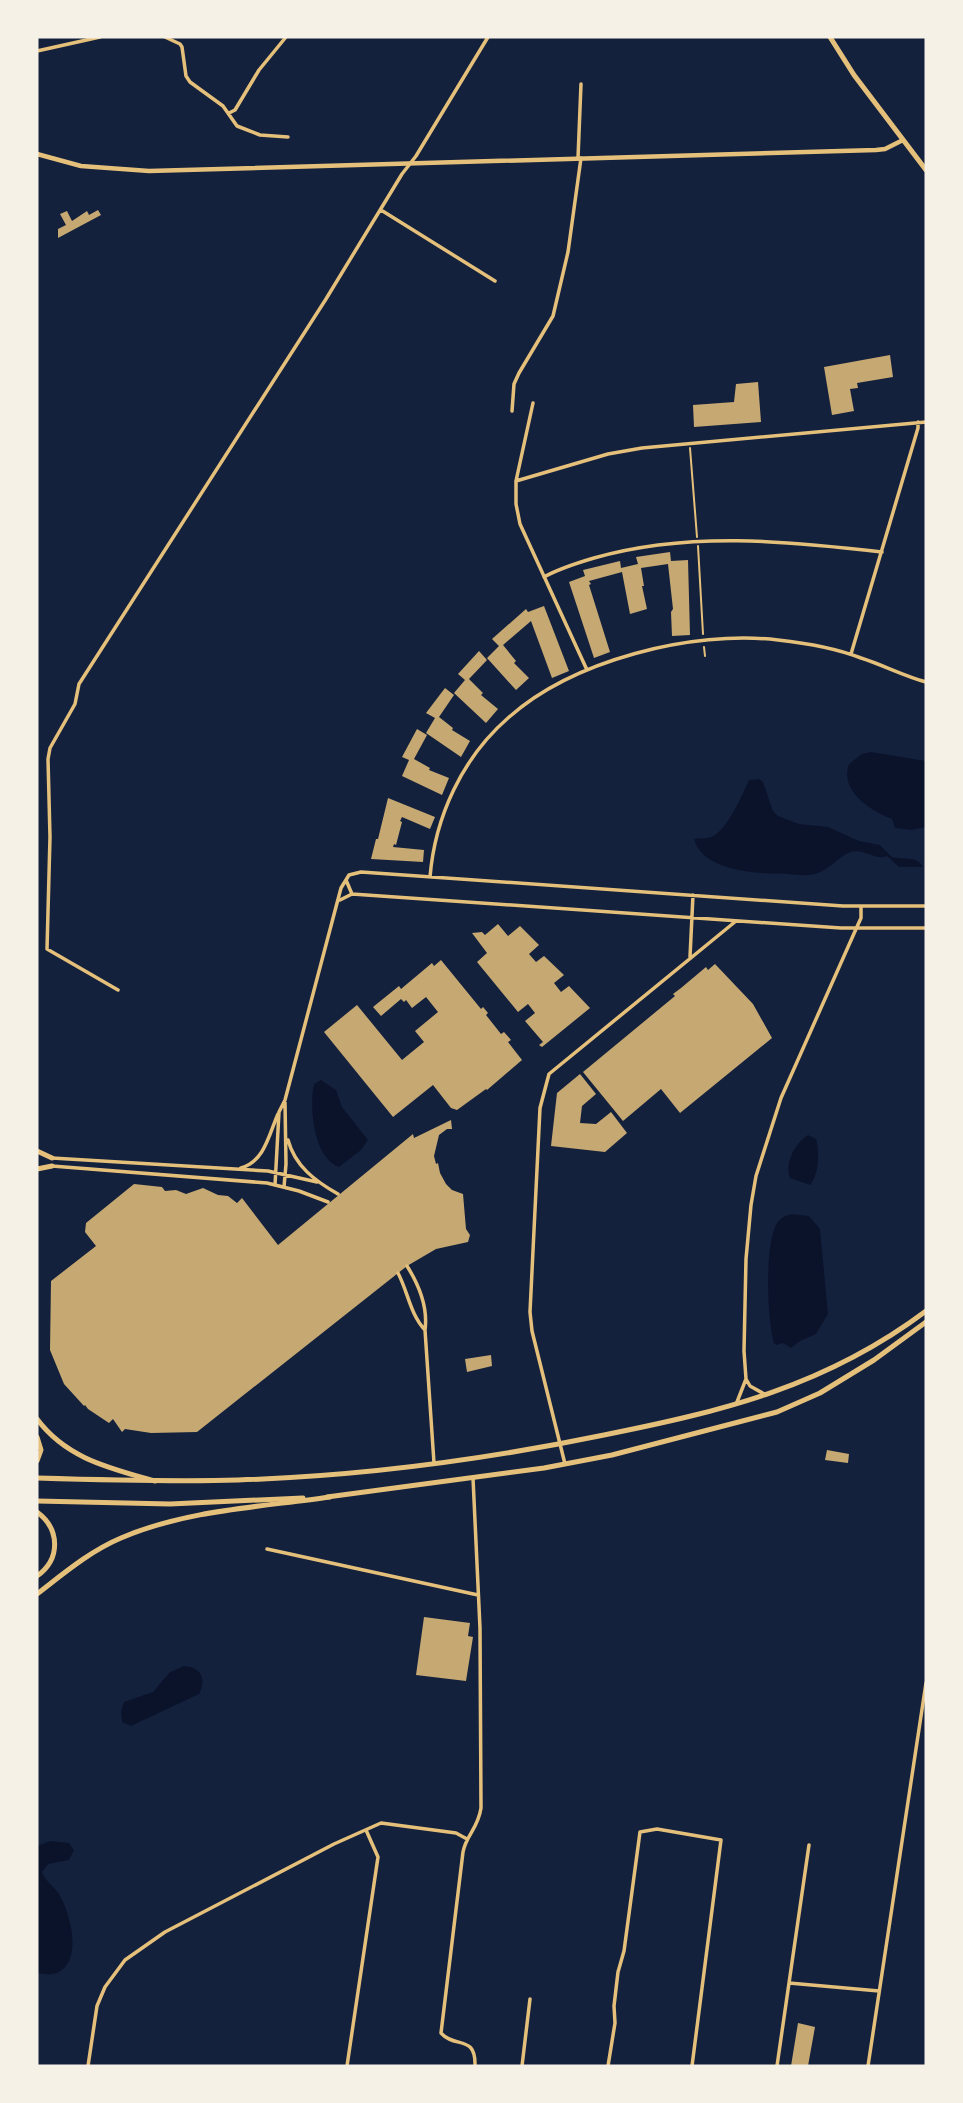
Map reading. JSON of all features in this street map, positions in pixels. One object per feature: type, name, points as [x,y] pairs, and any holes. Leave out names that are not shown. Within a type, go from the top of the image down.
[{"type":"main road","points":[[830,37],[854,75],[926,170]]},
{"type":"main road","points":[[37,1151],[51,1158]]},
{"type":"main road","points":[[37,1169],[52,1166]]},
{"type":"main road","points":[[37,1478],[155,1481],[276,1478],[434,1465],[560,1444],[767,1396],[838,1367],[908,1325],[926,1311]]},
{"type":"main road","points":[[37,1594],[100,1548],[151,1527],[177,1520],[565,1464],[612,1455],[777,1412],[820,1393],[874,1360],[926,1322]]},
{"type":"main road","points":[[37,1419],[61,1444],[86,1460],[155,1481]]},
{"type":"main road","points":[[37,1437],[41,1450],[37,1461]]},
{"type":"main road","points":[[37,1500],[170,1504],[330,1497]]},
{"type":"main road","points":[[37,1512],[48,1521],[55,1548],[49,1564],[37,1576]]},
{"type":"street","points":[[37,51],[100,37]]},
{"type":"street","points":[[165,37],[182,47],[186,76],[190,82],[223,106],[233,121],[243,129],[268,136],[288,137]]},
{"type":"street","points":[[229,114],[235,110],[259,70],[286,37]]},
{"type":"street","points":[[118,990],[47,949],[50,748],[75,704],[79,684],[488,37]]},
{"type":"street","points":[[512,411],[514,384],[553,316],[568,252],[579,158],[581,84]]},
{"type":"street","points":[[37,154],[81,166],[149,171],[876,150],[885,149],[903,140]]},
{"type":"street","points":[[381,210],[495,281]]},
{"type":"street","points":[[533,403],[516,481],[516,504],[520,524],[587,670]]},
{"type":"street","points":[[851,654],[918,422]]},
{"type":"street","points":[[516,481],[608,454],[690,443],[926,422]]},
{"type":"street","points":[[544,576],[569,565],[625,549],[668,542],[771,542],[882,552]]},
{"type":"street","points":[[430,877],[437,834],[446,805],[471,760],[509,717],[531,701],[587,670],[631,655],[704,640],[747,638],[808,644],[851,654],[926,682]]},
{"type":"street","points":[[239,1169],[248,1166],[261,1155],[285,1100],[338,901],[345,878],[349,874],[361,872],[861,906],[926,906]]},
{"type":"street","points":[[345,878],[352,894]]},
{"type":"street","points":[[338,901],[352,894],[856,929],[926,928]]},
{"type":"street","points":[[690,957],[693,895]]},
{"type":"street","points":[[736,1405],[746,1379],[746,1259],[756,1177],[786,1087],[856,929],[861,906]]},
{"type":"street","points":[[565,1464],[532,1331],[530,1312],[539,1120],[543,1093],[549,1074],[736,921]]},
{"type":"street","points":[[284,1187],[285,1100]]},
{"type":"street","points":[[275,1185],[279,1112]]},
{"type":"street","points":[[286,1135],[296,1161],[317,1182],[338,1194]]},
{"type":"street","points":[[51,1158],[277,1172],[317,1182]]},
{"type":"street","points":[[52,1166],[275,1185],[328,1202]]},
{"type":"street","points":[[408,1266],[427,1318],[425,1330],[434,1465]]},
{"type":"street","points":[[398,1273],[416,1321],[425,1330]]},
{"type":"street","points":[[746,1379],[750,1386],[767,1396]]},
{"type":"street","points":[[473,1478],[478,1595],[481,1808],[478,1823],[463,1852],[442,2033],[450,2040],[465,2043],[472,2049],[475,2066]]},
{"type":"street","points":[[267,1549],[478,1595]]},
{"type":"street","points":[[868,2066],[926,1683]]},
{"type":"street","points":[[88,2066],[97,2006],[111,1977],[125,1960],[149,1942],[197,1914],[385,1822],[456,1833],[468,1839]]},
{"type":"street","points":[[608,2066],[615,2023],[617,1984],[640,1832],[657,1829],[721,1840],[692,2066]]},
{"type":"street","points":[[347,2066],[378,1857],[366,1830]]},
{"type":"street","points":[[777,2066],[809,1845]]},
{"type":"street","points":[[789,1983],[879,1991]]},
{"type":"street","points":[[522,2066],[530,1999]]},
{"type":"path","points":[[690,443],[705,656]]},
{"type":"water","points":[[871,752],[926,761],[926,827],[911,830],[895,828],[892,819],[875,811],[853,791],[847,774],[849,764],[862,754]]},
{"type":"water","points":[[759,779],[763,782],[773,811],[778,816],[799,824],[828,827],[859,841],[880,845],[892,857],[913,859],[923,867],[899,867],[887,856],[878,857],[856,851],[846,854],[820,872],[809,875],[748,872],[720,865],[699,850],[694,839],[709,838],[723,828],[749,780]]},
{"type":"water","points":[[321,1080],[336,1090],[342,1107],[368,1140],[361,1150],[339,1167],[330,1162],[323,1153],[315,1130],[312,1105],[314,1084]]},
{"type":"water","points":[[808,1135],[816,1139],[818,1150],[817,1169],[810,1185],[790,1178],[788,1166],[799,1143]]},
{"type":"water","points":[[791,1214],[809,1216],[820,1229],[828,1314],[816,1334],[791,1348],[783,1343],[774,1343],[768,1285],[775,1227],[782,1218]]},
{"type":"water","points":[[184,1666],[195,1669],[201,1675],[199,1694],[131,1726],[122,1722],[124,1702],[153,1692],[170,1672]]},
{"type":"water","points":[[50,1841],[69,1843],[74,1850],[69,1860],[48,1864],[42,1872],[63,1902],[72,1935],[71,1957],[66,1966],[54,1974],[37,1973],[37,1846]]},
{"type":"building","points":[[98,210],[101,215],[58,238],[58,229],[66,225],[60,214],[67,211],[72,221],[87,211],[89,215]]},
{"type":"building","points":[[890,355],[893,377],[857,383],[858,388],[850,389],[854,411],[832,415],[824,367]]},
{"type":"building","points":[[758,382],[761,422],[694,427],[693,405],[734,402],[736,384]]},
{"type":"building","points":[[670,552],[671,561],[688,560],[690,635],[672,636],[673,609],[668,564],[641,568],[647,609],[630,614],[622,572],[589,581],[610,652],[594,658],[569,582],[585,576],[583,570],[620,561],[621,568],[638,564],[636,557]]},
{"type":"building","points":[[544,606],[569,671],[552,678],[531,621],[503,645],[516,661],[514,663],[529,678],[516,690],[487,658],[499,646],[492,639],[526,609],[528,612]]},
{"type":"building","points":[[479,651],[487,660],[469,679],[483,693],[481,695],[498,709],[486,723],[454,693],[465,680],[458,674]]},
{"type":"building","points":[[445,688],[454,695],[439,717],[453,728],[452,730],[470,741],[461,757],[426,733],[435,718],[426,713]]},
{"type":"building","points":[[417,729],[427,735],[414,759],[430,768],[429,770],[449,778],[442,795],[402,776],[409,760],[402,757]]},
{"type":"building","points":[[388,798],[435,817],[430,829],[402,817],[396,845],[393,847],[424,850],[423,862],[371,859]]},
{"type":"building","points":[[498,924],[508,936],[520,926],[539,945],[529,954],[536,962],[544,956],[564,975],[554,983],[561,992],[569,986],[590,1008],[542,1047],[539,1045],[543,1042],[525,1021],[535,1013],[528,1004],[518,1012],[477,962],[487,953],[472,933],[482,932],[485,935]]},
{"type":"building","points":[[441,960],[481,1009],[483,1007],[488,1013],[486,1015],[501,1034],[504,1032],[511,1040],[508,1042],[522,1060],[487,1090],[457,1110],[451,1108],[433,1085],[393,1117],[324,1032],[357,1005],[402,1060],[424,1042],[415,1031],[438,1012],[426,997],[412,1008],[406,1000],[404,1002],[401,999],[381,1016],[373,1007],[399,986],[401,989],[432,963],[434,966]]},
{"type":"building","points":[[715,964],[753,1004],[772,1038],[680,1113],[661,1089],[623,1121],[583,1072],[706,967],[708,970]]},
{"type":"building","points":[[580,1074],[596,1094],[582,1106],[580,1123],[596,1124],[611,1112],[627,1133],[605,1152],[551,1146],[557,1093]]},
{"type":"building","points":[[451,1120],[452,1129],[439,1135],[434,1156],[446,1184],[452,1190],[463,1194],[466,1229],[470,1235],[468,1242],[436,1249],[407,1266],[197,1432],[151,1433],[125,1429],[122,1432],[113,1419],[109,1423],[88,1409],[64,1384],[50,1350],[51,1281],[96,1246],[85,1232],[86,1223],[134,1184],[162,1187],[165,1191],[176,1190],[186,1194],[203,1188],[228,1196],[237,1203],[242,1198],[278,1245],[413,1134],[414,1138]]},
{"type":"building","points":[[491,1355],[492,1366],[467,1372],[465,1359]]},
{"type":"building","points":[[827,1450],[849,1454],[848,1463],[825,1460]]},
{"type":"building","points":[[424,1617],[470,1623],[468,1636],[473,1637],[466,1681],[416,1675]]},
{"type":"building","points":[[798,2023],[815,2027],[808,2066],[791,2066]]}]
